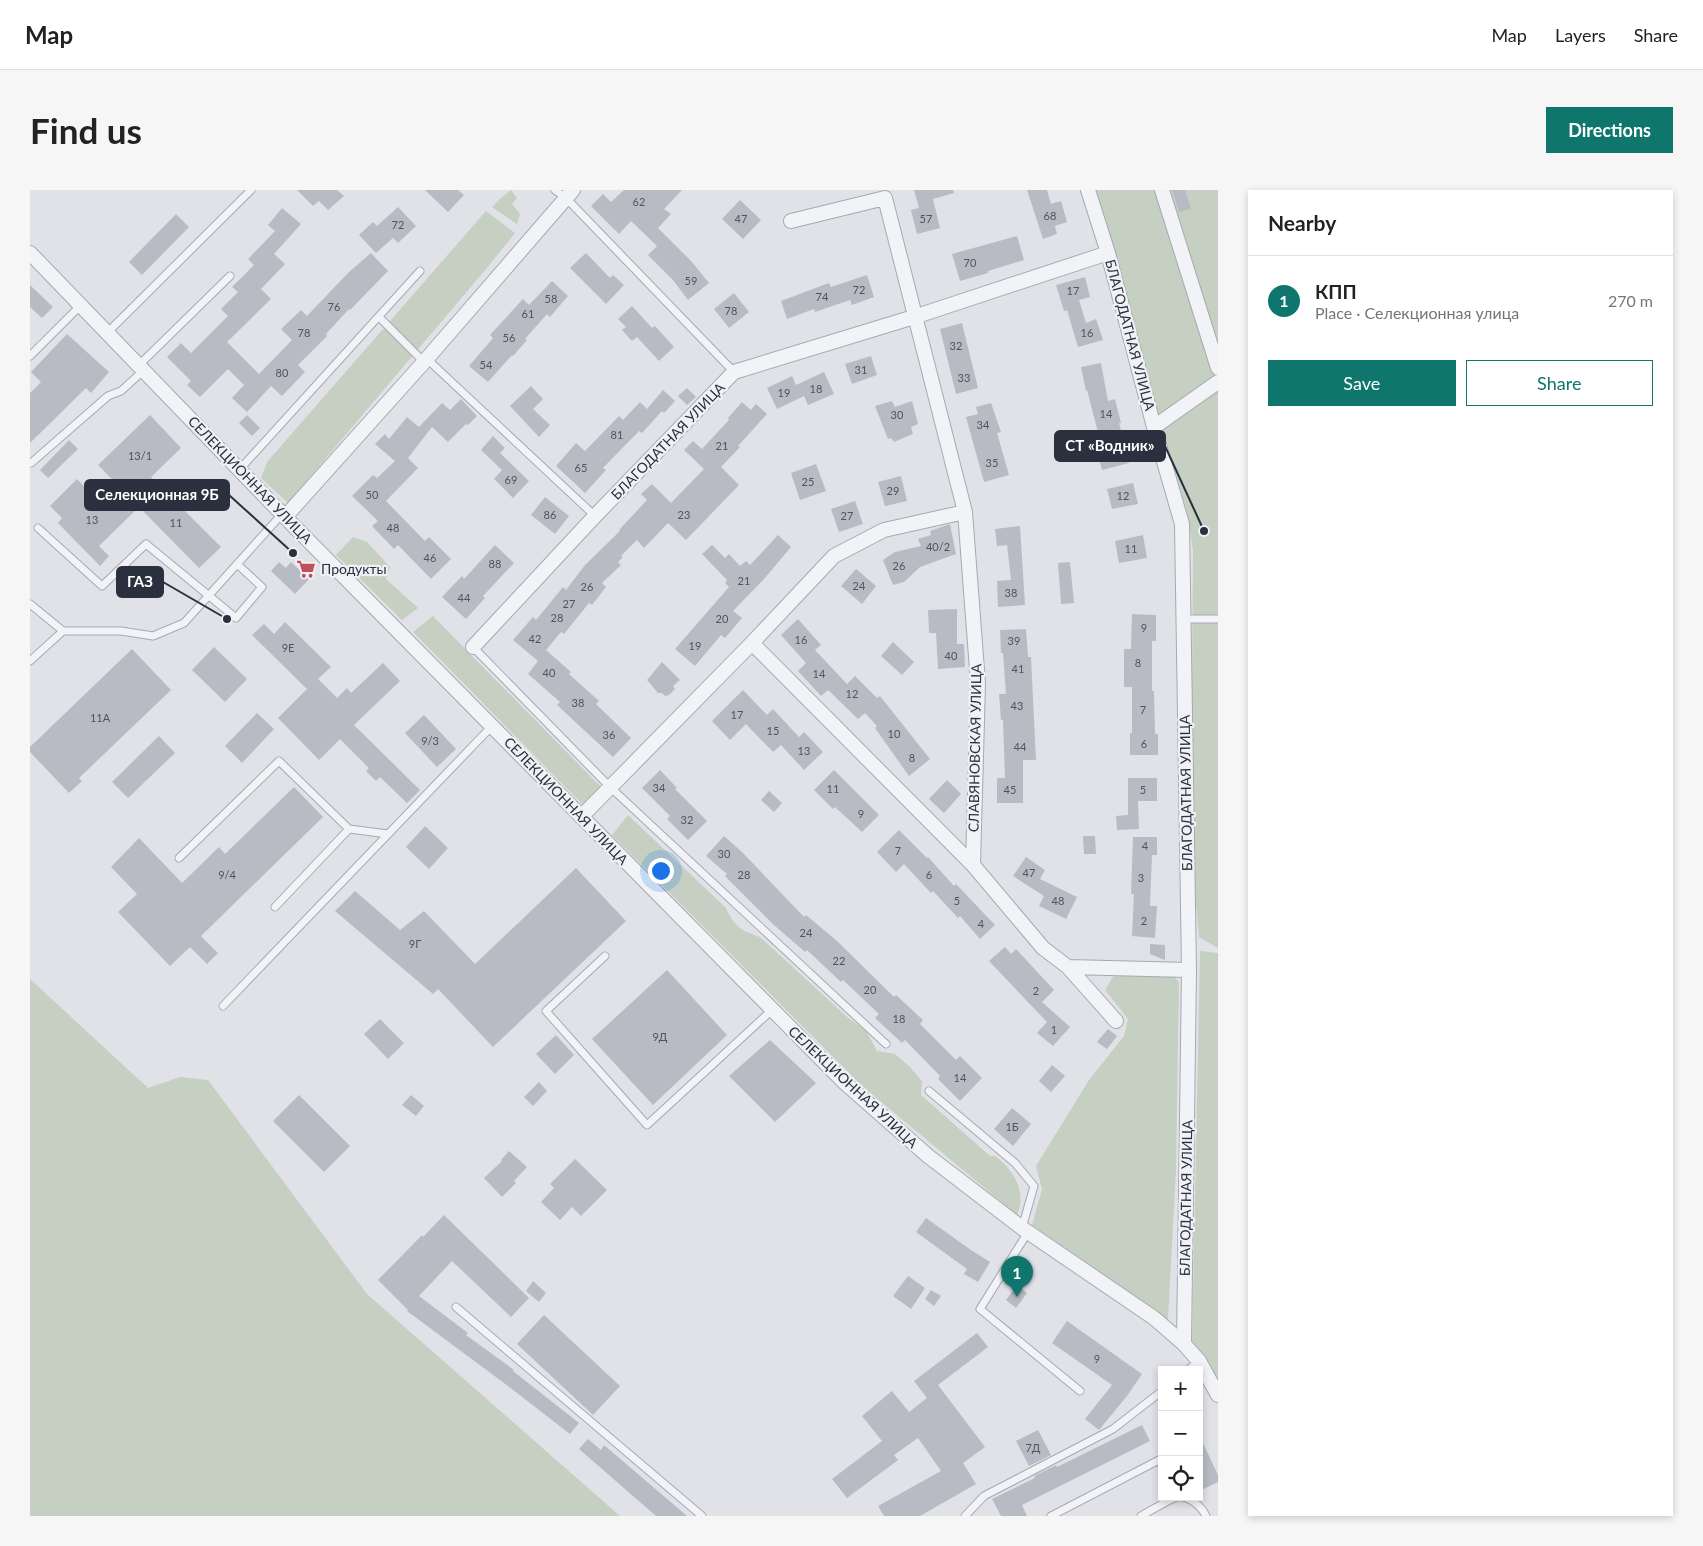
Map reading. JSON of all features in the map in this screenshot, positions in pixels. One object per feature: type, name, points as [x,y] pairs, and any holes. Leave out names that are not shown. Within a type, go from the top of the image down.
[{"type":"street","name":"БЛАГОДАТНАЯ УЛИЦА","points":[[1088,190],[1108,253],[1182,524],[1189,970],[1184,1344]]},
{"type":"street","points":[[1162,190],[1218,368]]},
{"type":"street","points":[[284,515],[425,360],[565,193]]},
{"type":"street","points":[[791,221],[885,198],[914,317]]},
{"type":"street","name":"СЕЛЕКЦИОННАЯ УЛИЦА","points":[[30,253],[284,515],[845,1083],[928,1156],[1025,1230],[1154,1318],[1184,1344],[1194,1366]]},
{"type":"street","name":"БЛАГОДАТНАЯ УЛИЦА","points":[[473,647],[595,516],[734,372],[914,317],[1108,253]]},
{"type":"street","name":"СЛАВЯНОВСКАЯ УЛИЦА","points":[[914,317],[965,512],[978,683],[973,865]]},
{"type":"street","points":[[1154,427],[1218,382]]},
{"type":"street","points":[[581,816],[752,643],[834,556],[884,530],[965,512]]},
{"type":"street","name":"СЛАВЯНОВСКАЯ УЛИЦА","points":[[752,643],[973,865],[1042,948],[1068,967],[1116,1021]]},
{"type":"street","points":[[1068,967],[1189,970]]},
{"type":"street","name":"СЕЛЕКЦИОННАЯ УЛИЦА","points":[[1203,1377],[1218,1395]]},
{"type":"lane","points":[[108,332],[252,190]]},
{"type":"lane","points":[[565,193],[734,372]]},
{"type":"lane","points":[[240,469],[420,271]]},
{"type":"lane","points":[[31,463],[108,396],[121,392],[142,367],[230,276]]},
{"type":"lane","points":[[30,356],[82,305]]},
{"type":"lane","points":[[379,317],[595,516]]},
{"type":"lane","points":[[30,604],[63,631],[121,631],[154,636],[184,623],[284,515]]},
{"type":"lane","points":[[38,528],[102,586],[146,544],[236,618],[262,588],[237,564]]},
{"type":"lane","points":[[1183,619],[1218,619]]},
{"type":"lane","points":[[30,661],[63,631]]},
{"type":"lane","points":[[473,647],[610,787],[886,1044]]},
{"type":"lane","points":[[223,1006],[493,726]]},
{"type":"lane","points":[[179,858],[279,760],[349,829],[388,834]]},
{"type":"lane","points":[[275,907],[349,829]]},
{"type":"lane","points":[[605,956],[546,1011],[647,1125],[772,1010]]},
{"type":"lane","points":[[929,1091],[1015,1163],[1034,1186],[1025,1230],[980,1309],[1080,1391]]},
{"type":"lane","points":[[456,1307],[702,1516]]},
{"type":"lane","points":[[965,1516],[984,1496],[1113,1429],[1158,1394]]},
{"type":"lane","points":[[1050,1516],[1158,1461]]},
{"type":"lane","points":[[1141,1516],[1169,1501]]},
{"type":"lane","points":[[1192,1501],[1202,1508],[1206,1516]]},
{"type":"green space","points":[[511,190],[517,198],[512,204],[520,214],[517,224],[492,207]]},
{"type":"green space","points":[[1092,190],[1218,190],[1218,948],[1199,937],[1192,862],[1193,550],[1187,512],[1102,218]]},
{"type":"green space","points":[[486,211],[515,233],[288,503],[261,478],[267,462]]},
{"type":"green space","points":[[353,537],[367,542],[390,567],[386,579],[418,608],[402,620],[336,555]]},
{"type":"green space","points":[[433,616],[601,787],[583,805],[413,632]]},
{"type":"green space","points":[[628,815],[726,908],[732,920],[739,927],[760,937],[846,1016],[866,1031],[877,1051],[895,1054],[909,1066],[922,1081],[921,1095],[990,1156],[995,1156],[1008,1168],[1017,1182],[1019,1190],[1020,1206],[1017,1215],[862,1086],[612,835]]},
{"type":"green space","points":[[1200,951],[1218,953],[1218,1385],[1192,1344]]},
{"type":"green space","points":[[1115,973],[1174,976],[1179,982],[1176,1170],[1168,1319],[1032,1225],[1042,1189],[1036,1166],[1089,1080],[1124,1036],[1128,1019],[1105,990]]},
{"type":"green space","points":[[30,979],[148,1088],[180,1077],[208,1080],[367,1294],[620,1516],[30,1516]]},
{"type":"building","points":[[297,190],[337,190],[344,196],[328,210],[319,201],[313,206]]},
{"type":"building","points":[[425,190],[458,190],[464,195],[448,212]]},
{"type":"building","points":[[624,190],[682,190],[664,209],[671,214],[658,228],[692,262],[709,283],[688,300],[673,280],[648,255],[657,246],[631,221],[619,234],[591,206],[603,194],[611,202]]},
{"type":"building","points":[[914,190],[953,190],[954,193],[933,199],[940,228],[917,234],[911,210],[919,208]]},
{"type":"building","points":[[1027,190],[1047,190],[1051,204],[1061,201],[1067,222],[1055,226],[1057,234],[1043,239]]},
{"type":"building","points":[[1172,190],[1185,190],[1191,209],[1179,212]]},
{"type":"building","points":[[740,200],[761,220],[743,239],[722,219]]},
{"type":"building","points":[[398,207],[416,226],[398,243],[393,238],[376,253],[359,235],[373,222],[377,226]]},
{"type":"building","points":[[282,208],[301,224],[274,254],[285,264],[261,289],[271,299],[227,342],[259,374],[292,340],[281,329],[301,310],[307,316],[349,272],[371,253],[388,271],[349,309],[326,334],[327,336],[298,365],[305,372],[282,396],[271,386],[247,412],[232,398],[244,385],[228,369],[200,397],[187,385],[191,381],[167,357],[181,343],[191,353],[228,316],[221,309],[238,292],[232,287],[254,265],[248,259],[275,231],[268,225]]},
{"type":"building","points":[[176,214],[189,227],[142,275],[129,262]]},
{"type":"building","points":[[1017,236],[1024,260],[960,281],[952,254]]},
{"type":"building","points":[[586,253],[610,278],[613,275],[624,285],[606,304],[570,268]]},
{"type":"building","points":[[867,275],[874,297],[852,305],[850,300],[815,312],[814,309],[787,319],[781,301],[829,283],[831,287]]},
{"type":"building","points":[[1085,277],[1090,297],[1079,300],[1086,323],[1096,319],[1103,340],[1078,347],[1067,310],[1064,311],[1056,285]]},
{"type":"building","points":[[552,281],[568,296],[550,317],[547,314],[525,339],[527,340],[488,382],[469,366],[493,338],[490,335],[523,299],[529,305]]},
{"type":"building","points":[[30,285],[53,307],[42,318],[30,307]]},
{"type":"building","points":[[734,293],[749,312],[729,328],[714,309]]},
{"type":"building","points":[[632,306],[652,328],[655,326],[674,347],[659,361],[637,337],[632,341],[622,330],[626,327],[618,319]]},
{"type":"building","points":[[962,323],[978,388],[956,394],[940,329]]},
{"type":"building","points":[[67,334],[109,372],[91,393],[86,388],[30,443],[30,393],[41,382],[31,372]]},
{"type":"building","points":[[871,356],[877,375],[852,384],[845,364]]},
{"type":"building","points":[[1101,363],[1108,401],[1115,399],[1129,463],[1102,470],[1097,450],[1102,448],[1081,367]]},
{"type":"building","points":[[824,372],[834,394],[808,405],[804,396],[777,409],[767,388],[792,376],[796,385]]},
{"type":"building","points":[[531,386],[543,399],[533,409],[550,425],[539,437],[510,406]]},
{"type":"building","points":[[687,388],[696,397],[687,405],[678,396]]},
{"type":"building","points":[[663,390],[675,401],[664,413],[662,411],[642,433],[639,431],[603,468],[606,470],[585,493],[556,466],[576,443],[585,451],[619,416],[623,420],[640,402],[647,409]]},
{"type":"building","points":[[461,399],[477,416],[448,442],[432,427],[408,458],[418,468],[386,501],[425,541],[429,537],[451,559],[431,579],[398,545],[394,549],[372,526],[378,521],[352,496],[373,475],[377,478],[395,461],[375,444],[385,434],[389,439],[407,417],[419,427],[442,403],[450,410]]},
{"type":"building","points":[[892,401],[895,407],[912,401],[918,424],[911,427],[913,434],[894,442],[891,438],[888,439],[875,406]]},
{"type":"building","points":[[742,402],[751,410],[756,404],[767,414],[721,467],[739,485],[686,540],[668,523],[644,548],[637,540],[621,556],[623,557],[618,562],[621,565],[602,583],[606,587],[592,605],[589,603],[564,634],[561,632],[546,650],[571,672],[569,674],[599,701],[596,704],[631,738],[613,757],[557,705],[560,702],[528,674],[538,661],[513,640],[533,617],[536,620],[563,587],[566,590],[585,565],[620,531],[647,500],[641,494],[652,484],[671,503],[704,469],[684,450],[693,441],[702,449],[729,420],[728,418]]},
{"type":"building","points":[[991,403],[1001,432],[997,433],[1009,475],[984,482],[966,417],[978,414],[976,407]]},
{"type":"building","points":[[150,415],[181,448],[151,477],[221,547],[199,568],[139,507],[99,546],[109,556],[100,566],[58,523],[62,518],[50,506],[77,479],[101,504],[119,486],[98,465]]},
{"type":"building","points":[[247,415],[260,428],[252,436],[239,423]]},
{"type":"building","points":[[493,436],[505,448],[500,453],[529,481],[513,498],[494,479],[502,470],[481,450]]},
{"type":"building","points":[[69,440],[78,449],[48,478],[40,470]]},
{"type":"building","points":[[816,464],[826,491],[800,500],[791,473]]},
{"type":"building","points":[[901,476],[907,501],[885,506],[878,482]]},
{"type":"building","points":[[1133,483],[1138,504],[1112,509],[1107,489]]},
{"type":"building","points":[[545,497],[569,516],[555,534],[531,515]]},
{"type":"building","points":[[855,501],[863,524],[839,532],[831,509]]},
{"type":"building","points":[[950,524],[956,554],[920,567],[904,582],[893,585],[883,560],[895,552],[921,546],[918,539],[931,535],[930,531]]},
{"type":"building","points":[[1020,526],[1025,605],[998,607],[997,581],[1011,580],[1007,545],[997,546],[995,529]]},
{"type":"building","points":[[778,535],[791,547],[733,611],[742,618],[725,638],[721,635],[695,666],[675,649],[729,587],[725,583],[727,580],[702,554],[712,545],[725,558],[729,554],[740,566],[746,561],[750,565]]},
{"type":"building","points":[[1143,535],[1147,558],[1119,563],[1115,541]]},
{"type":"building","points":[[495,545],[514,563],[483,596],[485,598],[466,619],[442,597],[462,576],[464,579]]},
{"type":"building","points":[[279,562],[286,568],[291,562],[309,579],[295,594],[271,571]]},
{"type":"building","points":[[1070,562],[1074,603],[1061,604],[1058,563]]},
{"type":"building","points":[[856,569],[876,586],[862,604],[841,586]]},
{"type":"building","points":[[957,609],[957,644],[964,644],[965,667],[938,669],[936,633],[929,633],[928,610]]},
{"type":"building","points":[[1132,614],[1156,615],[1156,641],[1152,641],[1152,691],[1154,691],[1155,734],[1158,734],[1158,755],[1130,755],[1132,687],[1124,687],[1124,649],[1131,649]]},
{"type":"building","points":[[798,619],[821,645],[815,650],[847,684],[855,676],[877,698],[880,696],[930,759],[909,776],[875,728],[877,726],[865,713],[858,719],[828,690],[821,696],[798,671],[806,663],[781,635]]},
{"type":"building","points":[[285,622],[331,667],[318,679],[337,698],[347,688],[351,693],[383,663],[400,681],[354,725],[420,790],[407,803],[380,777],[376,781],[366,771],[369,768],[340,739],[319,760],[278,718],[307,689],[252,635],[264,624],[274,634]]},
{"type":"building","points":[[1026,629],[1028,657],[1031,657],[1036,760],[1023,760],[1023,803],[997,803],[997,778],[1005,778],[1003,720],[1001,720],[999,694],[1006,694],[1000,630]]},
{"type":"building","points":[[893,642],[914,662],[902,675],[881,656]]},
{"type":"building","points":[[214,647],[247,679],[225,702],[192,670]]},
{"type":"building","points":[[132,649],[171,690],[79,778],[82,781],[69,793],[30,752],[30,747]]},
{"type":"building","points":[[662,662],[680,680],[673,686],[675,689],[665,696],[662,693],[658,693],[647,680]]},
{"type":"building","points":[[743,690],[767,715],[773,709],[799,737],[804,732],[823,752],[804,770],[781,745],[773,752],[746,724],[730,740],[712,721]]},
{"type":"building","points":[[257,713],[274,729],[242,763],[225,746]]},
{"type":"building","points":[[424,715],[456,749],[437,767],[405,733]]},
{"type":"building","points":[[159,736],[175,753],[128,798],[112,782]]},
{"type":"building","points":[[660,770],[677,788],[675,789],[707,821],[688,840],[667,819],[670,816],[642,788]]},
{"type":"building","points":[[834,770],[879,815],[862,832],[835,807],[833,809],[814,790]]},
{"type":"building","points":[[1128,778],[1157,778],[1157,801],[1138,801],[1139,829],[1117,830],[1116,816],[1128,815]]},
{"type":"building","points":[[947,780],[961,794],[944,813],[929,799]]},
{"type":"building","points":[[294,787],[323,817],[201,936],[218,953],[207,964],[190,947],[170,966],[118,912],[137,894],[111,867],[139,838],[182,883],[219,847],[225,854]]},
{"type":"building","points":[[769,791],[782,803],[774,812],[761,800]]},
{"type":"building","points":[[425,826],[448,848],[429,869],[406,847]]},
{"type":"building","points":[[899,830],[928,857],[954,886],[956,884],[995,925],[980,939],[960,916],[958,918],[933,891],[931,893],[904,864],[896,872],[877,852]]},
{"type":"building","points":[[724,836],[742,852],[804,917],[806,915],[837,941],[894,997],[896,995],[923,1020],[920,1024],[956,1060],[960,1056],[982,1078],[960,1101],[938,1079],[940,1076],[905,1040],[902,1043],[875,1018],[879,1014],[843,980],[841,982],[807,950],[805,952],[774,925],[725,876],[727,874],[706,856]]},
{"type":"building","points":[[1083,836],[1095,836],[1096,854],[1084,854]]},
{"type":"building","points":[[1133,837],[1157,837],[1157,855],[1152,855],[1150,906],[1157,906],[1155,938],[1132,936],[1134,894],[1131,894]]},
{"type":"building","points":[[1026,857],[1045,870],[1040,879],[1077,897],[1066,919],[1039,906],[1044,896],[1013,876]]},
{"type":"building","points":[[576,868],[626,921],[493,1047],[438,989],[433,994],[335,911],[355,891],[400,930],[424,911],[475,964]]},
{"type":"building","points":[[1150,944],[1165,945],[1165,960],[1150,954]]},
{"type":"building","points":[[1005,947],[1011,954],[1016,949],[1054,990],[1042,1002],[1070,1027],[1053,1046],[1037,1033],[1047,1022],[989,961]]},
{"type":"building","points":[[667,970],[727,1035],[653,1105],[592,1039]]},
{"type":"building","points":[[380,1019],[404,1043],[388,1059],[364,1034]]},
{"type":"building","points":[[1108,1029],[1117,1036],[1107,1049],[1097,1042]]},
{"type":"building","points":[[556,1035],[574,1055],[555,1074],[536,1054]]},
{"type":"building","points":[[770,1040],[816,1083],[775,1122],[729,1076]]},
{"type":"building","points":[[1052,1065],[1065,1076],[1051,1092],[1039,1081]]},
{"type":"building","points":[[539,1082],[547,1091],[533,1106],[524,1097]]},
{"type":"building","points":[[299,1095],[350,1146],[324,1172],[273,1121]]},
{"type":"building","points":[[411,1095],[424,1106],[416,1116],[402,1105]]},
{"type":"building","points":[[1012,1108],[1031,1124],[1013,1146],[994,1129]]},
{"type":"building","points":[[509,1151],[527,1167],[514,1181],[516,1183],[502,1197],[484,1178],[502,1161]]},
{"type":"building","points":[[575,1159],[607,1190],[581,1216],[572,1207],[560,1220],[541,1202],[554,1188],[550,1184]]},
{"type":"building","points":[[444,1215],[529,1298],[511,1317],[452,1261],[419,1296],[579,1423],[570,1434],[407,1311],[378,1280]]},
{"type":"building","points":[[926,1218],[990,1262],[978,1282],[964,1274],[967,1269],[916,1232]]},
{"type":"building","points":[[908,1276],[925,1288],[911,1309],[893,1296]]},
{"type":"building","points":[[533,1281],[546,1293],[539,1302],[526,1291]]},
{"type":"building","points":[[1017,1285],[1027,1293],[1016,1308],[1006,1300]]},
{"type":"building","points":[[931,1290],[941,1296],[934,1306],[925,1299]]},
{"type":"building","points":[[544,1315],[620,1386],[593,1415],[517,1344]]},
{"type":"building","points":[[1067,1321],[1142,1374],[1127,1396],[1099,1430],[1085,1419],[1112,1385],[1052,1343]]},
{"type":"building","points":[[977,1333],[988,1347],[938,1385],[985,1447],[963,1463],[976,1484],[920,1516],[884,1516],[878,1506],[941,1471],[918,1438],[894,1455],[898,1460],[847,1498],[832,1479],[882,1441],[862,1416],[892,1391],[909,1412],[927,1398],[914,1381]]},
{"type":"building","points":[[1142,1425],[1150,1441],[1022,1505],[1027,1516],[1001,1516],[992,1499],[1035,1478],[1034,1476],[1056,1465],[1057,1467]]},
{"type":"building","points":[[1038,1430],[1051,1455],[1029,1466],[1016,1441]]},
{"type":"building","points":[[588,1439],[601,1450],[604,1445],[687,1516],[656,1516],[579,1449]]},
{"type":"building","points":[[1203,1443],[1218,1475],[1218,1482],[1203,1489]]},
{"type":"place","name":"СТ «Водник»","points":[[1204,531]]},
{"type":"place","name":"Селекционная 9Б","points":[[293,553]]},
{"type":"place","name":"Продукты","points":[[306,569]]},
{"type":"place","name":"ГАЗ","points":[[227,619]]},
{"type":"place","name":"КПП","points":[[1017,1297]]}]
